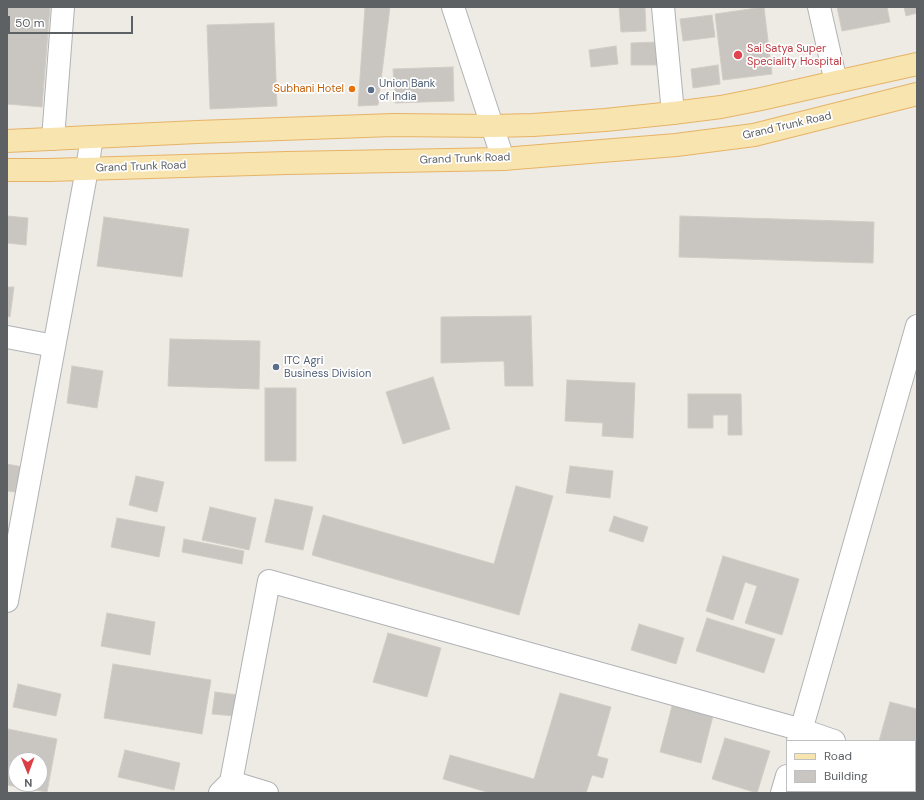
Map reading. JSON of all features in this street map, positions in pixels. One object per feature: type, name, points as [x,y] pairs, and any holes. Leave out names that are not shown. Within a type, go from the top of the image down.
[{"type":"main road","points":[[7,141],[393,125],[533,125],[673,113],[721,107],[917,64]]},
{"type":"main road","name":"Grand Trunk Road","points":[[7,170],[503,159],[676,145],[754,135],[917,94]]},
{"type":"street","points":[[53,139],[63,7]]},
{"type":"street","points":[[453,7],[503,159]]},
{"type":"street","points":[[663,7],[673,113]]},
{"type":"street","points":[[819,7],[836,82]]},
{"type":"street","points":[[7,601],[92,137]]},
{"type":"street","points":[[800,736],[917,326]]},
{"type":"street","points":[[7,337],[54,346]]},
{"type":"street","points":[[267,793],[226,788],[269,581],[800,736],[827,740]]},
{"type":"street","points":[[782,793],[786,779]]},
{"type":"building","points":[[7,7],[50,7],[42,107],[7,104]]},
{"type":"building","points":[[365,7],[390,7],[378,105],[358,106]]},
{"type":"building","points":[[619,7],[645,7],[646,31],[621,32]]},
{"type":"building","points":[[764,7],[772,74],[723,80],[715,14]]},
{"type":"building","points":[[837,7],[887,7],[890,22],[842,31]]},
{"type":"building","points":[[904,7],[917,7],[917,13],[906,16]]},
{"type":"building","points":[[712,15],[715,37],[683,41],[680,19]]},
{"type":"building","points":[[274,23],[277,106],[210,109],[207,25]]},
{"type":"building","points":[[657,42],[657,65],[631,65],[631,43]]},
{"type":"building","points":[[616,46],[618,64],[591,67],[589,50]]},
{"type":"building","points":[[718,65],[720,84],[693,88],[691,69]]},
{"type":"building","points":[[453,67],[454,101],[395,103],[393,69]]},
{"type":"building","points":[[7,216],[28,218],[26,245],[7,243]]},
{"type":"building","points":[[680,216],[874,222],[873,263],[679,257]]},
{"type":"building","points":[[104,217],[189,229],[182,277],[97,266]]},
{"type":"building","points":[[7,287],[14,287],[10,317],[7,316]]},
{"type":"building","points":[[531,316],[533,386],[505,386],[504,361],[441,363],[441,317]]},
{"type":"building","points":[[170,339],[260,341],[259,389],[168,386]]},
{"type":"building","points":[[72,366],[103,371],[97,408],[67,403]]},
{"type":"building","points":[[433,377],[450,429],[403,444],[386,392]]},
{"type":"building","points":[[567,380],[635,383],[633,438],[602,436],[603,423],[565,421]]},
{"type":"building","points":[[265,388],[296,388],[296,461],[265,461]]},
{"type":"building","points":[[688,394],[741,394],[742,435],[728,435],[728,415],[713,415],[713,428],[688,428]]},
{"type":"building","points":[[7,464],[28,468],[23,493],[7,491]]},
{"type":"building","points":[[570,466],[613,471],[610,498],[566,493]]},
{"type":"building","points":[[136,476],[164,482],[157,512],[129,505]]},
{"type":"building","points":[[516,486],[553,496],[519,615],[312,555],[323,515],[494,564]]},
{"type":"building","points":[[275,499],[313,507],[303,550],[265,542]]},
{"type":"building","points":[[210,507],[256,518],[249,550],[202,540]]},
{"type":"building","points":[[614,516],[648,527],[643,542],[609,531]]},
{"type":"building","points":[[117,518],[165,527],[159,557],[111,547]]},
{"type":"building","points":[[184,539],[244,551],[242,564],[182,552]]},
{"type":"building","points":[[723,556],[799,579],[782,635],[745,623],[757,586],[745,582],[733,620],[706,611]]},
{"type":"building","points":[[107,613],[155,622],[150,655],[101,646]]},
{"type":"building","points":[[707,618],[775,639],[764,673],[696,651]]},
{"type":"building","points":[[639,624],[684,638],[676,664],[631,650]]},
{"type":"building","points":[[388,633],[441,648],[427,697],[373,682]]},
{"type":"building","points":[[113,664],[211,680],[202,734],[104,718]]},
{"type":"building","points":[[18,684],[61,694],[56,716],[13,707]]},
{"type":"building","points":[[215,692],[238,695],[235,716],[212,714]]},
{"type":"building","points":[[560,693],[611,707],[597,756],[608,759],[603,778],[592,775],[586,793],[490,793],[443,779],[450,755],[534,779]]},
{"type":"building","points":[[890,702],[917,709],[916,747],[916,740],[879,740]]},
{"type":"building","points":[[672,706],[713,716],[701,763],[660,752]]},
{"type":"building","points":[[8,729],[57,739],[48,787],[48,752],[8,752],[7,785]]},
{"type":"building","points":[[725,738],[770,751],[757,793],[712,779]]},
{"type":"building","points":[[125,750],[180,763],[174,790],[118,777]]},
{"type":"building","points":[[842,792],[878,792],[877,793]]},
{"type":"place","name":"Sai Satya Super Speciality Hospital","points":[[738,55]]},
{"type":"place","name":"Subhani Hotel","points":[[352,89]]},
{"type":"place","name":"Union Bank of India","points":[[371,90]]},
{"type":"place","name":"ITC Agri Business Division","points":[[276,367]]}]
